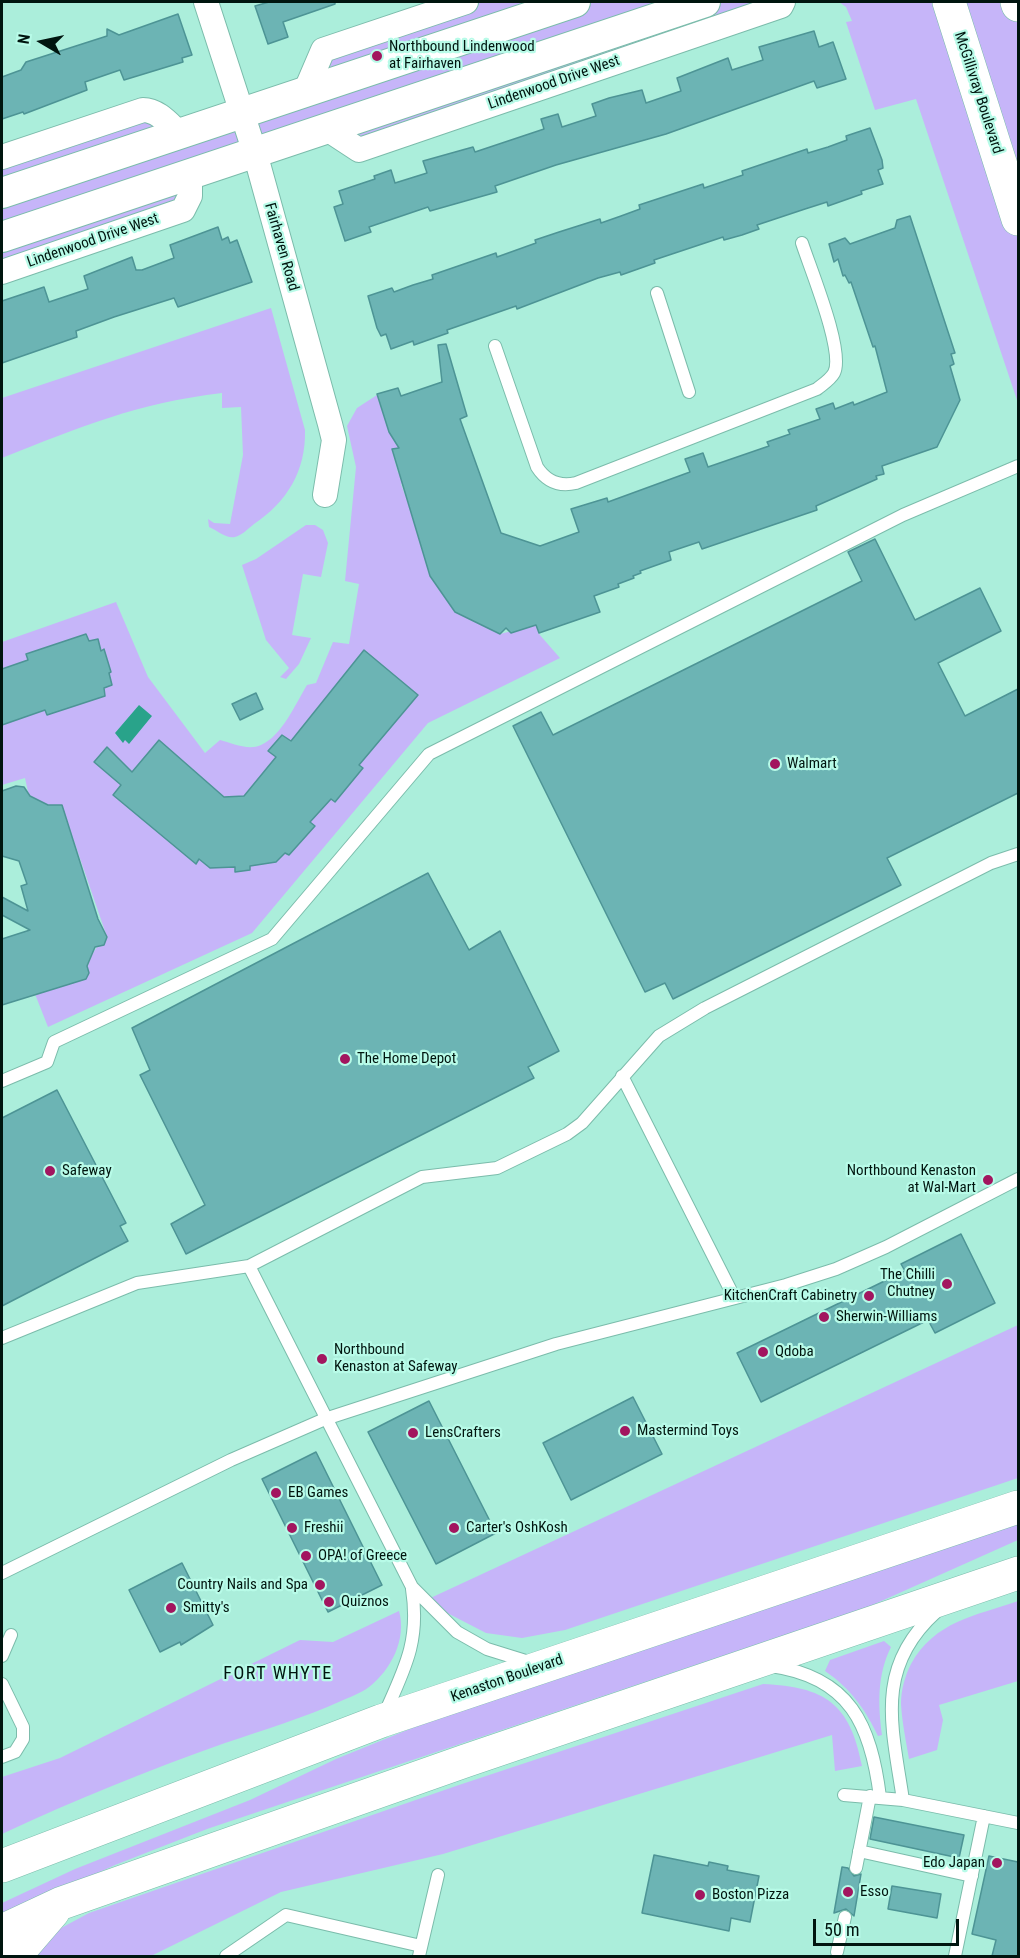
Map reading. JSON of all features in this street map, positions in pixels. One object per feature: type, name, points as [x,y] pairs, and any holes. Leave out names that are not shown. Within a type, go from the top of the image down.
[{"type":"main road","name":"McGillivray Boulevard","points":[[949,2],[1018,219]]},
{"type":"main road","name":"Kenaston Boulevard","points":[[2,1866],[381,1721],[1018,1507]]},
{"type":"main road","points":[[2,1931],[62,1903],[1018,1573]]},
{"type":"main road","points":[[15,1956],[62,1903]]},
{"type":"street","name":"Fairhaven Road","points":[[206,2],[255,153],[334,440],[325,495]]},
{"type":"street","points":[[305,92],[322,50],[466,2]]},
{"type":"street","points":[[2,193],[574,2]]},
{"type":"street","name":"Lindenwood Drive West","points":[[2,237],[705,2]]},
{"type":"street","name":"Lindenwood Drive West","points":[[327,129],[359,150],[781,6],[783,2]]},
{"type":"street","points":[[2,157],[143,110],[149,110],[162,118],[180,134]]},
{"type":"street","name":"Lindenwood Drive West","points":[[2,272],[183,210],[190,196],[190,175]]},
{"type":"lane","points":[[495,346],[537,467],[543,476],[554,482],[566,486],[576,483],[817,389],[829,380],[835,372],[836,347],[802,243]]},
{"type":"lane","points":[[657,293],[689,392]]},
{"type":"lane","points":[[2,1081],[47,1062],[54,1042],[272,939],[429,754],[903,515],[1018,466]]},
{"type":"lane","points":[[2,1338],[137,1283],[249,1266],[422,1177],[497,1168],[567,1134],[582,1123],[659,1036],[705,1008],[991,863],[1018,854]]},
{"type":"lane","points":[[622,1076],[734,1297]]},
{"type":"lane","points":[[2,1573],[231,1460],[325,1419],[556,1344],[836,1269],[886,1247],[1018,1179]]},
{"type":"lane","points":[[249,1266],[411,1587],[446,1624],[471,1641],[542,1667]]},
{"type":"lane","points":[[381,1721],[413,1647],[415,1620],[411,1587]]},
{"type":"lane","points":[[903,1800],[892,1715],[896,1669],[913,1635],[951,1598]]},
{"type":"lane","points":[[2,1656],[11,1635]]},
{"type":"lane","points":[[752,1663],[801,1672],[828,1683],[838,1691],[855,1713],[867,1737],[876,1767],[875,1796],[856,1868]]},
{"type":"lane","points":[[2,1684],[23,1727],[23,1739],[15,1752],[2,1757]]},
{"type":"lane","points":[[844,1795],[903,1800],[1018,1823]]},
{"type":"lane","points":[[955,1956],[984,1816]]},
{"type":"lane","points":[[859,1851],[972,1876]]},
{"type":"lane","points":[[226,1956],[286,1915],[420,1951],[438,1875]]},
{"type":"lane","points":[[837,1952],[845,1917]]},
{"type":"shaded area","points":[[466,2],[783,2],[359,150],[327,129],[191,175],[190,196],[2,272],[2,157],[143,110],[180,134],[305,92],[323,50]]},
{"type":"shaded area","points":[[839,2],[1018,2],[1018,403],[916,99],[875,110],[846,22],[852,21],[846,7]]},
{"type":"shaded area","points":[[271,308],[305,430],[304,445],[298,472],[285,495],[266,515],[240,535],[228,537],[209,527],[208,519],[214,523],[230,524],[243,455],[241,407],[222,408],[222,393],[191,397],[136,410],[83,426],[2,458],[2,398]]},
{"type":"shaded area","points":[[377,395],[389,432],[399,448],[392,450],[398,473],[404,471],[408,482],[401,484],[408,503],[422,520],[414,523],[430,576],[455,612],[500,634],[536,625],[539,634],[560,658],[428,723],[252,933],[48,1027],[35,994],[86,979],[92,956],[107,937],[62,806],[48,805],[29,796],[25,778],[2,785],[2,642],[116,602],[148,677],[205,753],[220,740],[251,747],[269,741],[282,727],[307,685],[316,683],[333,642],[349,644],[359,584],[345,581],[356,467],[347,426],[357,408]]},
{"type":"shaded area","points":[[306,525],[315,525],[323,530],[328,543],[321,577],[303,574],[292,635],[311,638],[299,664],[286,679],[280,677],[289,668],[266,640],[242,565],[256,559]]},
{"type":"shaded area","points":[[139,705],[152,716],[129,744],[125,740],[123,743],[115,733]]},
{"type":"shaded area","points":[[1018,1325],[1018,1478],[565,1630],[522,1638],[486,1633],[424,1601]]},
{"type":"shaded area","points":[[1018,1521],[1018,1540],[868,1607],[207,1829],[115,1865],[2,1917],[2,1903],[75,1869],[250,1800],[336,1759],[427,1722]]},
{"type":"shaded area","points":[[1018,1601],[1018,1681],[939,1705],[943,1720],[937,1750],[909,1759],[901,1704],[904,1683],[911,1664],[932,1638],[944,1629],[972,1616]]},
{"type":"shaded area","points":[[399,1611],[401,1632],[395,1653],[384,1672],[363,1691],[298,1718],[140,1775],[2,1834],[2,1777],[60,1758],[300,1640],[333,1642]]},
{"type":"shaded area","points":[[884,1641],[891,1647],[881,1679],[879,1701],[882,1735],[878,1736],[856,1700],[825,1671],[830,1660]]},
{"type":"shaded area","points":[[763,1684],[803,1689],[831,1702],[842,1713],[850,1727],[862,1766],[835,1771],[832,1735],[443,1854],[281,1892],[151,1956],[24,1956],[50,1934],[89,1913],[459,1785]]},
{"type":"building","points":[[269,2],[335,2],[335,4],[283,22],[288,37],[268,44],[255,6]]},
{"type":"building","points":[[178,14],[192,55],[182,58],[183,62],[124,80],[120,70],[85,82],[87,90],[24,114],[23,112],[2,119],[2,77],[21,70],[26,62],[107,36],[107,29],[119,35]]},
{"type":"building","points":[[814,31],[819,47],[833,42],[846,79],[817,88],[814,81],[666,134],[556,165],[495,186],[497,192],[430,211],[428,207],[369,227],[371,232],[345,241],[334,207],[343,204],[339,191],[375,179],[374,176],[391,170],[395,183],[427,173],[423,161],[473,147],[475,152],[544,129],[541,119],[558,114],[562,127],[596,116],[592,104],[609,98],[642,90],[646,103],[681,91],[677,78],[728,58],[732,70],[763,60],[759,47]]},
{"type":"building","points":[[870,128],[882,160],[883,168],[878,170],[883,184],[861,191],[862,194],[828,206],[827,202],[757,225],[759,229],[724,240],[723,237],[654,260],[655,263],[621,275],[620,272],[598,278],[517,309],[516,306],[447,330],[448,333],[414,345],[413,341],[391,349],[386,334],[381,336],[377,328],[368,296],[392,288],[394,292],[433,279],[432,275],[496,253],[497,257],[536,243],[535,240],[600,219],[601,223],[640,209],[639,205],[703,184],[704,188],[743,175],[742,171],[807,149],[808,153],[828,147],[847,140],[846,136]]},
{"type":"building","points":[[910,216],[955,353],[951,354],[954,364],[950,366],[960,400],[937,447],[882,466],[884,474],[876,476],[877,479],[816,506],[817,510],[702,549],[699,542],[669,552],[671,560],[640,571],[641,573],[633,576],[634,578],[618,584],[619,587],[594,596],[600,612],[539,633],[536,625],[511,633],[506,628],[500,634],[455,612],[430,576],[392,449],[399,448],[389,432],[377,394],[398,388],[401,396],[442,382],[438,345],[446,344],[467,416],[460,419],[501,533],[540,546],[579,532],[571,509],[607,498],[608,502],[690,472],[685,459],[703,453],[708,467],[769,446],[767,442],[790,434],[788,430],[820,419],[816,409],[833,403],[835,409],[853,402],[854,405],[887,392],[875,346],[873,347],[851,282],[849,283],[845,275],[843,276],[838,259],[834,262],[829,244],[845,238],[850,244],[895,228],[897,220]]},
{"type":"building","points":[[218,227],[222,240],[228,237],[230,243],[237,240],[252,282],[178,307],[174,298],[114,317],[76,331],[77,337],[2,363],[2,301],[44,287],[49,302],[88,289],[84,276],[132,257],[136,270],[142,270],[174,258],[170,245]]},
{"type":"building","name":"Walmart","points":[[875,539],[915,620],[980,588],[1001,631],[938,663],[965,716],[1018,689],[1018,793],[887,858],[901,885],[673,999],[665,983],[645,992],[513,726],[541,712],[553,735],[862,581],[848,552]]},
{"type":"building","points":[[86,634],[89,641],[98,639],[101,651],[104,649],[111,672],[109,673],[112,685],[104,688],[105,696],[47,715],[45,710],[2,725],[2,669],[28,660],[26,654]]},
{"type":"building","points":[[364,650],[418,695],[359,765],[363,768],[335,802],[331,799],[310,822],[315,826],[289,855],[285,853],[276,862],[250,866],[250,870],[235,872],[235,867],[210,868],[199,859],[196,864],[113,795],[121,785],[94,762],[107,747],[132,772],[159,740],[224,797],[244,796],[276,757],[268,751],[282,735],[291,741]]},
{"type":"building","points":[[256,693],[263,709],[240,720],[232,704]]},
{"type":"building","points":[[16,786],[24,787],[30,796],[48,805],[62,805],[98,919],[107,937],[104,945],[95,947],[87,966],[89,973],[86,979],[2,1005],[2,939],[30,930],[2,915],[2,897],[28,911],[21,886],[27,884],[19,861],[2,856],[2,791]]},
{"type":"building","name":"The Home Depot","points":[[428,873],[469,950],[500,931],[559,1051],[528,1067],[534,1078],[186,1254],[171,1224],[205,1205],[140,1075],[150,1070],[132,1028]]},
{"type":"building","name":"Safeway","points":[[57,1090],[126,1223],[120,1226],[128,1241],[2,1306],[2,1118]]},
{"type":"building","points":[[961,1234],[995,1303],[935,1333],[928,1320],[761,1402],[737,1353],[905,1271],[901,1264]]},
{"type":"building","points":[[633,1397],[662,1454],[571,1500],[543,1443]]},
{"type":"building","points":[[429,1401],[496,1533],[436,1564],[368,1432]]},
{"type":"building","points":[[316,1452],[382,1585],[328,1612],[262,1479]]},
{"type":"building","name":"Smitty's","points":[[182,1563],[213,1625],[181,1645],[180,1642],[160,1652],[129,1590]]},
{"type":"building","points":[[874,1817],[964,1835],[959,1858],[870,1839]]},
{"type":"building","name":"Boston Pizza","points":[[654,1855],[708,1866],[709,1862],[728,1866],[727,1870],[759,1876],[750,1922],[731,1918],[729,1931],[642,1913]]},
{"type":"building","points":[[989,1856],[1018,1862],[1018,1956],[992,1956],[996,1940],[972,1934]]},
{"type":"building","name":"Esso","points":[[842,1867],[848,1868],[854,1876],[861,1874],[854,1916],[846,1909],[834,1913]]},
{"type":"building","name":"Esso","points":[[892,1886],[941,1894],[937,1918],[888,1909]]},
{"type":"place","name":"Northbound Lindenwood at Fairhaven","points":[[377,56]]},
{"type":"place","name":"Walmart","points":[[775,764]]},
{"type":"place","name":"The Home Depot","points":[[345,1059]]},
{"type":"place","name":"Safeway","points":[[50,1171]]},
{"type":"place","name":"Northbound Kenaston at Wal-Mart","points":[[988,1180]]},
{"type":"place","name":"The Chilli Chutney","points":[[947,1284]]},
{"type":"place","name":"KitchenCraft Cabinetry","points":[[869,1296]]},
{"type":"place","name":"Sherwin-Williams","points":[[824,1317]]},
{"type":"place","name":"Qdoba","points":[[763,1352]]},
{"type":"place","name":"Northbound Kenaston at Safeway","points":[[322,1359]]},
{"type":"place","name":"Mastermind Toys","points":[[625,1431]]},
{"type":"place","name":"LensCrafters","points":[[413,1433]]},
{"type":"place","name":"EB Games","points":[[276,1493]]},
{"type":"place","name":"Freshii","points":[[292,1528]]},
{"type":"place","name":"Carter's OshKosh","points":[[454,1528]]},
{"type":"place","name":"OPA! of Greece","points":[[306,1556]]},
{"type":"place","name":"Country Nails and Spa","points":[[320,1585]]},
{"type":"place","name":"Quiznos","points":[[329,1602]]},
{"type":"place","name":"Smitty's","points":[[171,1608]]},
{"type":"place","name":"Edo Japan","points":[[997,1863]]},
{"type":"place","name":"Esso","points":[[848,1892]]},
{"type":"place","name":"Boston Pizza","points":[[700,1895]]},
{"type":"district","name":"FORT WHYTE","points":[[278,1674]]}]
